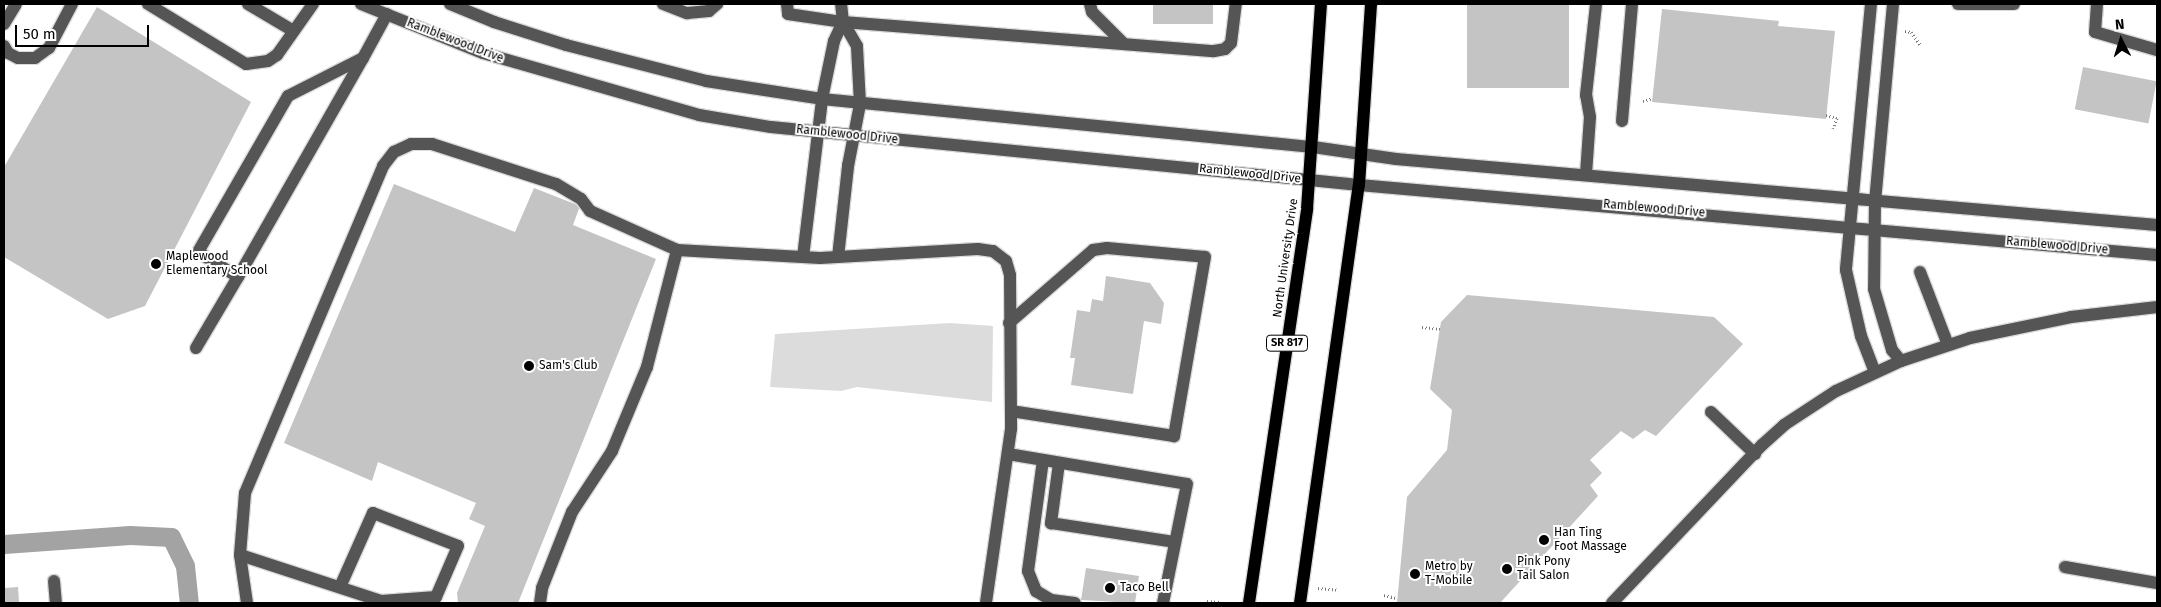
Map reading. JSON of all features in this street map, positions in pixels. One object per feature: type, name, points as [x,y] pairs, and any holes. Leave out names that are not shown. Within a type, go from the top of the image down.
[{"type":"main road","name":"North University Drive","points":[[1249,603],[1311,180],[1321,4]]},
{"type":"main road","points":[[1300,603],[1359,184],[1371,4]]},
{"type":"street","points":[[4,24],[16,4]]},
{"type":"street","points":[[4,46],[8,53],[18,58],[35,58],[50,48],[72,4]]},
{"type":"street","points":[[148,4],[246,64],[268,61],[277,54],[292,30],[313,4]]},
{"type":"street","points":[[248,4],[292,30]]},
{"type":"street","name":"Ramblewood Drive","points":[[361,4],[483,54],[635,98],[699,115],[818,133],[1311,180],[2157,255]]},
{"type":"street","points":[[450,4],[494,22],[566,45],[696,79],[860,104],[1313,147],[1362,155],[2157,225]]},
{"type":"street","points":[[663,4],[687,13],[708,11],[717,4]]},
{"type":"street","points":[[787,4],[788,14],[843,22],[1214,51],[1226,49],[1231,43],[1236,4]]},
{"type":"street","points":[[838,257],[860,104],[857,46],[843,22],[841,4]]},
{"type":"street","points":[[1090,4],[1092,12],[1124,44]]},
{"type":"street","points":[[1586,174],[1590,117],[1586,95],[1596,4]]},
{"type":"street","points":[[1622,121],[1632,4]]},
{"type":"street","points":[[1871,4],[1851,197],[1848,279],[1861,336],[1875,372]]},
{"type":"street","points":[[1893,4],[1875,200],[1874,289],[1892,350],[1901,361]]},
{"type":"street","points":[[1958,4],[2014,4]]},
{"type":"street","points":[[2097,4],[2095,32],[2157,50]]},
{"type":"street","points":[[196,348],[364,58],[387,14]]},
{"type":"street","points":[[803,257],[822,99],[834,41],[843,22]]},
{"type":"street","points":[[238,277],[198,252],[288,96],[364,58]]},
{"type":"street","points":[[247,603],[240,555],[245,493],[383,166],[394,152],[411,144],[432,144],[556,184],[581,199],[590,211],[677,250],[803,257],[993,251],[1006,261],[1010,275],[1011,411],[1008,454],[986,603]]},
{"type":"street","points":[[1010,323],[1093,250],[1107,248],[1205,257],[1174,436],[1011,411]]},
{"type":"street","points":[[540,603],[542,588],[572,512],[612,451],[647,367],[677,250]]},
{"type":"street","points":[[1920,272],[1948,345]]},
{"type":"street","points":[[1617,601],[1754,454],[1811,405],[1875,372],[1948,345],[2071,317],[2157,307]]},
{"type":"street","points":[[1711,412],[1754,454]]},
{"type":"street","points":[[1008,454],[1187,484],[1163,603]]},
{"type":"street","points":[[1043,460],[1028,571],[1036,591],[1052,600],[1076,603]]},
{"type":"street","points":[[1059,463],[1051,523],[1175,542]]},
{"type":"street","points":[[240,555],[381,601],[436,597],[458,546],[373,513],[340,587]]},
{"type":"street","points":[[2065,567],[2157,583]]},
{"type":"street","points":[[54,581],[56,603]]},
{"type":"path","points":[[1643,102],[1653,98]]},
{"type":"path","points":[[1826,115],[1836,118],[1833,128]]},
{"type":"path","points":[[1422,327],[1440,329]]},
{"type":"path","points":[[1318,588],[1339,590]]},
{"type":"path","points":[[1384,595],[1398,598]]},
{"type":"path","points":[[1207,601],[1220,602]]},
{"type":"shaded area","points":[[950,323],[993,326],[992,402],[857,387],[841,391],[770,387],[775,334]]},
{"type":"building","points":[[1153,4],[1213,4],[1213,24],[1153,24]]},
{"type":"building","points":[[1467,4],[1569,4],[1569,88],[1467,88]]},
{"type":"building","points":[[97,7],[251,102],[145,306],[108,319],[4,257],[4,167]]},
{"type":"building","points":[[1662,9],[1779,21],[1778,26],[1835,31],[1826,119],[1652,102]]},
{"type":"building","points":[[2083,67],[2157,81],[2148,124],[2075,109]]},
{"type":"building","points":[[394,184],[515,232],[534,188],[580,206],[573,225],[656,259],[518,603],[458,603],[457,593],[485,526],[469,519],[476,503],[378,462],[372,481],[284,443]]},
{"type":"building","points":[[1106,276],[1150,283],[1164,303],[1161,324],[1144,321],[1133,394],[1071,385],[1075,358],[1070,358],[1077,310],[1090,312],[1092,299],[1103,301]]},
{"type":"building","points":[[1467,295],[1714,317],[1743,344],[1656,436],[1645,430],[1633,439],[1621,431],[1590,460],[1602,473],[1590,485],[1598,496],[1500,603],[1397,603],[1407,497],[1447,450],[1452,410],[1430,389],[1441,322]]},
{"type":"building","name":"Taco Bell","points":[[1086,568],[1139,576],[1135,603],[1081,600]]},
{"type":"building","points":[[18,587],[19,603],[5,603],[4,588]]},
{"type":"waterway","points":[[4,544],[130,535],[171,537],[185,566],[189,603]]},
{"type":"place","name":"Maplewood Elementary School","points":[[156,264]]},
{"type":"place","name":"Sam's Club","points":[[529,366]]},
{"type":"place","name":"Han Ting Foot Massage","points":[[1544,540]]},
{"type":"place","name":"Pink Pony Tail Salon","points":[[1507,569]]},
{"type":"place","name":"Metro by T-Mobile","points":[[1415,574]]},
{"type":"place","name":"Taco Bell","points":[[1110,588]]}]
